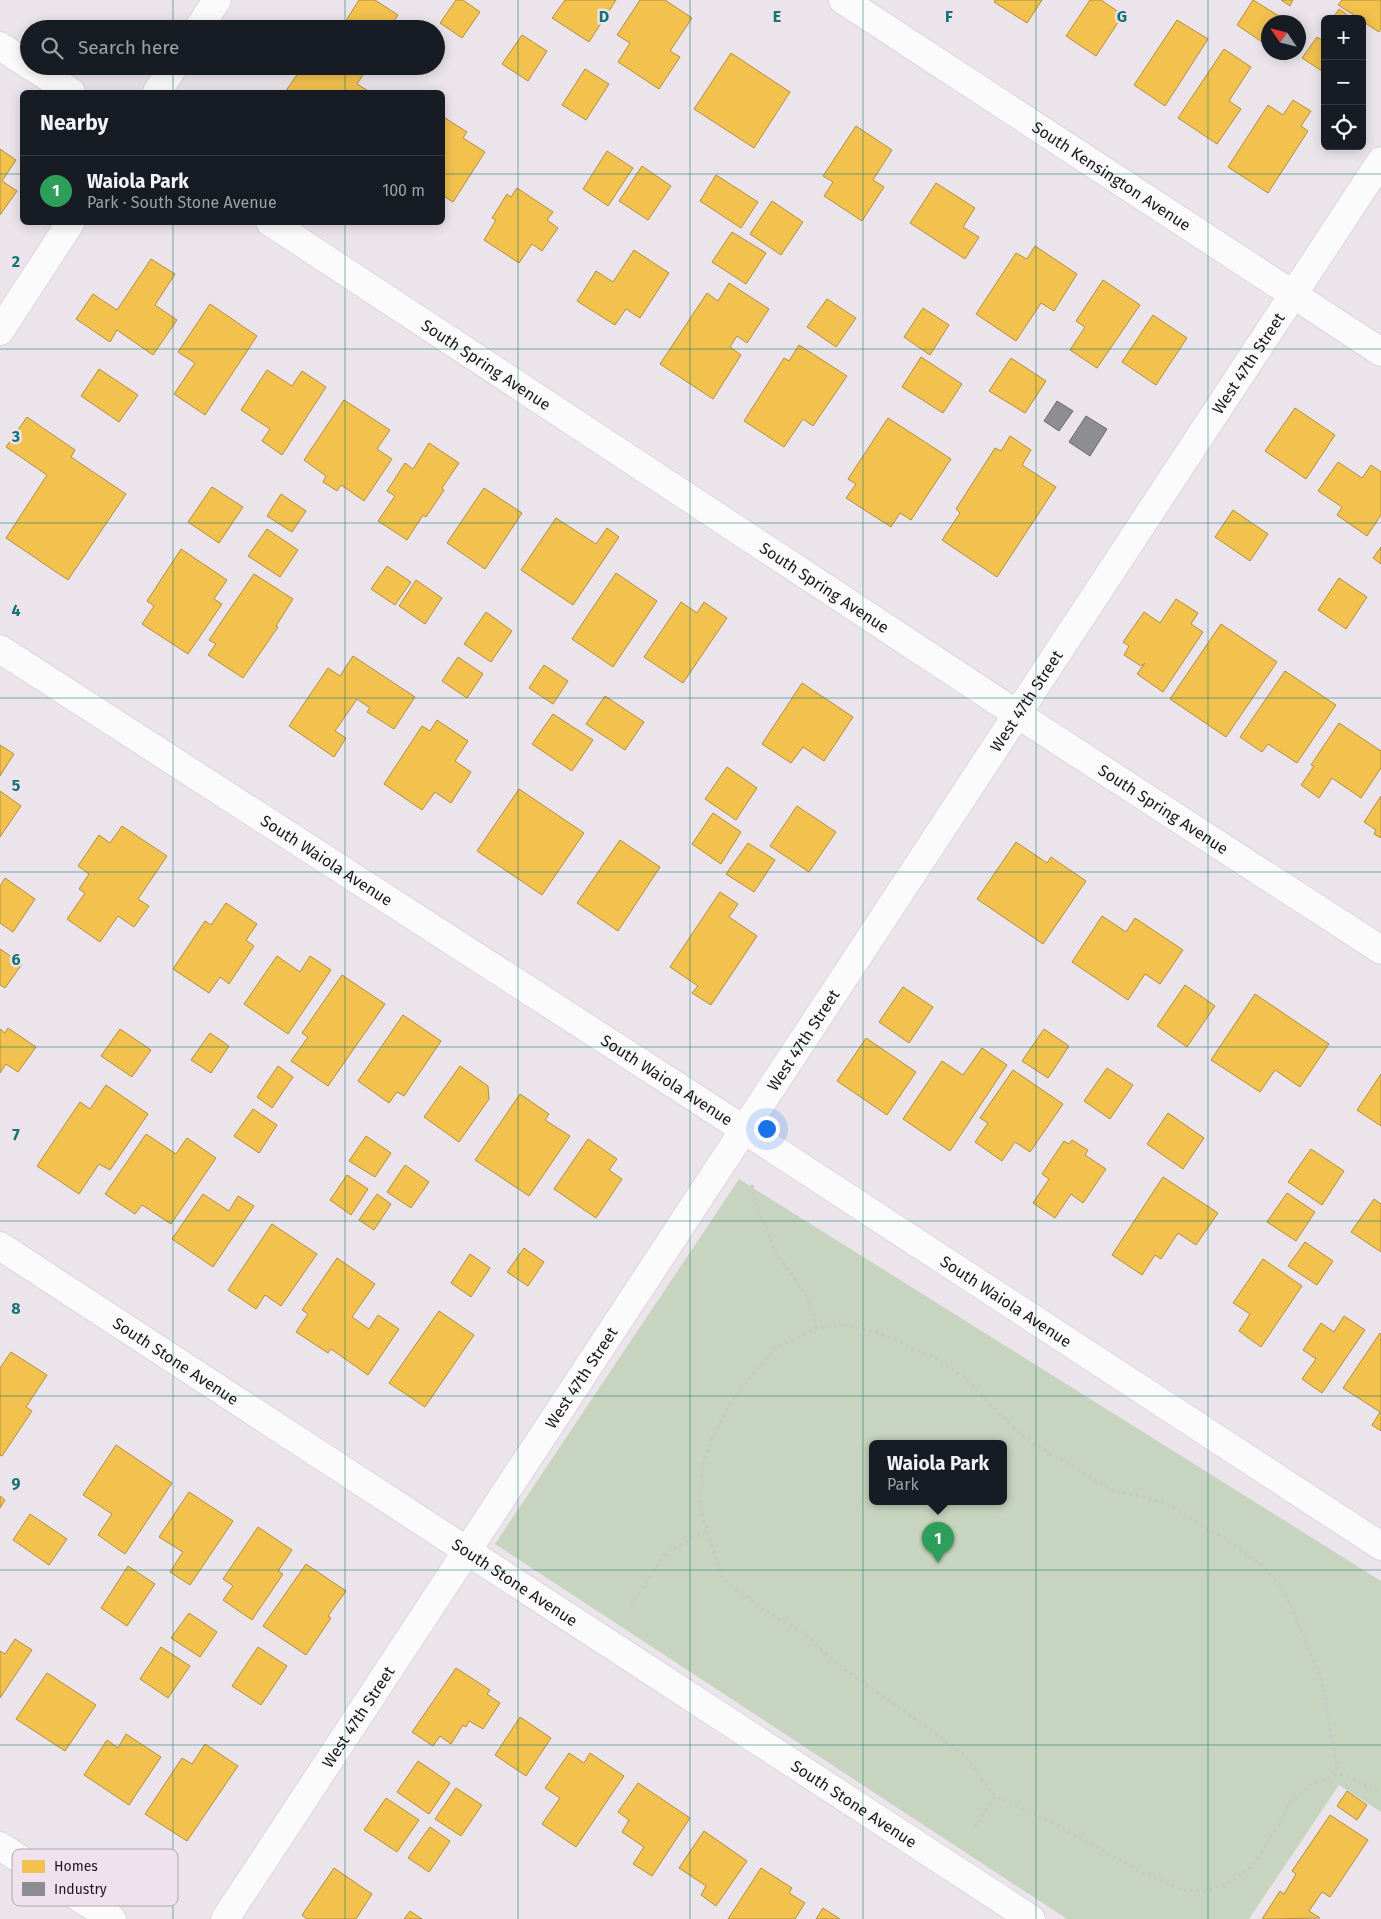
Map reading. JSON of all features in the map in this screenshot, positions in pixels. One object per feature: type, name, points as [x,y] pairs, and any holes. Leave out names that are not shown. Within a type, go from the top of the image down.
[{"type":"street","points":[[204,20],[217,0]]},
{"type":"street","name":"South Kensington Avenue","points":[[843,0],[1381,352]]},
{"type":"street","points":[[0,46],[20,59]]},
{"type":"street","points":[[44,75],[68,90]]},
{"type":"street","points":[[158,90],[168,75]]},
{"type":"street","name":"West 47th Street","points":[[225,1919],[1381,160]]},
{"type":"street","points":[[0,331],[69,225]]},
{"type":"street","name":"South Spring Avenue","points":[[275,225],[1017,714],[1381,950]]},
{"type":"street","name":"South Waiola Avenue","points":[[0,649],[744,1130],[1381,1546]]},
{"type":"street","name":"South Stone Avenue","points":[[0,1246],[1031,1919]]},
{"type":"street","points":[[0,1846],[12,1854]]},
{"type":"street","points":[[92,1906],[112,1919]]},
{"type":"path","points":[[752,1185],[755,1201],[776,1253],[807,1296],[817,1328]]},
{"type":"path","points":[[1334,1775],[1337,1766],[1322,1682],[1290,1602],[1277,1581],[1262,1565],[1170,1506],[1146,1497],[1114,1491],[1033,1443],[1017,1431],[963,1376],[934,1356],[878,1333],[844,1325],[817,1328],[775,1350],[740,1389],[726,1411],[713,1436],[702,1467],[700,1499],[707,1531],[722,1577],[766,1611],[804,1634],[840,1666],[956,1748],[969,1760],[995,1796],[1049,1821],[1144,1873],[1183,1890],[1207,1891],[1232,1882],[1254,1864],[1293,1799],[1310,1785],[1334,1775],[1346,1775],[1381,1793]]},
{"type":"path","points":[[631,1604],[667,1552],[707,1531]]},
{"type":"path","points":[[975,1827],[995,1796]]},
{"type":"green space","points":[[739,1179],[1381,1581],[1381,1812],[1339,1785],[1249,1919],[1067,1919],[495,1544]]},
{"type":"building: Homes","points":[[359,0],[375,0],[398,15],[395,20],[346,20]]},
{"type":"building: Homes","points":[[456,0],[463,0],[480,12],[462,38],[445,26],[445,20],[442,20]]},
{"type":"building: Homes","points":[[565,0],[616,0],[589,42],[552,18]]},
{"type":"building: Homes","points":[[640,0],[665,0],[692,18],[670,51],[680,57],[659,89],[618,62],[630,43],[617,35]]},
{"type":"building: Homes","points":[[995,0],[1042,0],[1027,23],[994,2]]},
{"type":"building: Homes","points":[[1090,0],[1101,0],[1123,15],[1096,56],[1066,36]]},
{"type":"building: Homes","points":[[1253,0],[1277,15],[1261,15],[1261,41],[1237,25]]},
{"type":"building: Homes","points":[[1281,0],[1293,0],[1290,6]]},
{"type":"building: Homes","points":[[1342,0],[1381,0],[1381,29],[1379,32],[1366,24],[1366,15],[1354,15],[1338,5]]},
{"type":"building: Homes","points":[[1339,9],[1347,15],[1335,15]]},
{"type":"building: Homes","points":[[1177,20],[1208,39],[1165,106],[1134,85]]},
{"type":"building: Homes","points":[[522,35],[547,51],[528,81],[502,64]]},
{"type":"building: Homes","points":[[1317,37],[1321,40],[1321,70],[1305,60],[1306,52]]},
{"type":"building: Homes","points":[[1224,49],[1251,67],[1229,101],[1241,109],[1217,144],[1178,118]]},
{"type":"building: Homes","points":[[731,53],[790,92],[754,148],[694,109]]},
{"type":"building: Homes","points":[[585,69],[609,84],[586,120],[562,105]]},
{"type":"building: Homes","points":[[297,75],[363,75],[357,84],[367,90],[286,90]]},
{"type":"building: Homes","points":[[1293,100],[1311,111],[1301,126],[1308,131],[1268,193],[1228,167],[1268,105],[1283,115]]},
{"type":"building: Homes","points":[[445,118],[467,132],[463,138],[485,152],[453,202],[445,197]]},
{"type":"building: Homes","points":[[856,126],[892,150],[873,180],[884,187],[862,221],[824,196],[833,182],[823,176]]},
{"type":"building: Homes","points":[[0,149],[16,160],[2,181],[17,191],[0,215]]},
{"type":"building: Homes","points":[[607,151],[633,168],[608,206],[583,189]]},
{"type":"building: Homes","points":[[642,166],[671,186],[648,220],[619,201]]},
{"type":"building: Homes","points":[[716,175],[758,202],[741,228],[700,201]]},
{"type":"building: Homes","points":[[936,183],[975,208],[963,227],[979,237],[965,259],[910,223]]},
{"type":"building: Homes","points":[[517,188],[553,212],[547,220],[558,228],[542,251],[532,244],[519,263],[484,240],[496,220],[492,218],[507,194],[511,197]]},
{"type":"building: Homes","points":[[772,201],[803,222],[781,255],[750,234]]},
{"type":"building: Homes","points":[[732,232],[766,253],[746,284],[712,262]]},
{"type":"building: Homes","points":[[1035,246],[1077,274],[1054,311],[1041,303],[1016,341],[976,314],[1016,253],[1027,259]]},
{"type":"building: Homes","points":[[634,250],[669,273],[640,318],[626,309],[615,325],[577,301],[596,271],[613,282]]},
{"type":"building: Homes","points":[[151,259],[175,274],[155,305],[177,320],[153,355],[117,330],[110,342],[76,319],[93,294],[117,310]]},
{"type":"building: Homes","points":[[1103,280],[1140,305],[1097,368],[1070,350],[1085,327],[1076,321]]},
{"type":"building: Homes","points":[[729,283],[769,309],[747,343],[737,336],[730,347],[741,355],[713,399],[660,364],[707,293],[718,301]]},
{"type":"building: Homes","points":[[827,299],[856,318],[836,347],[807,327]]},
{"type":"building: Homes","points":[[210,304],[257,336],[205,415],[174,394],[195,363],[178,352]]},
{"type":"building: Homes","points":[[923,308],[949,325],[930,355],[904,337]]},
{"type":"building: Homes","points":[[1153,315],[1187,338],[1156,385],[1122,362]]},
{"type":"building: Homes","points":[[799,345],[847,376],[813,426],[803,419],[784,447],[744,421],[784,358],[789,361]]},
{"type":"building: Homes","points":[[921,357],[962,384],[943,413],[902,387]]},
{"type":"building: Homes","points":[[1011,358],[1046,381],[1025,413],[989,391]]},
{"type":"building: Homes","points":[[99,369],[138,395],[119,422],[81,396]]},
{"type":"building: Homes","points":[[267,370],[292,386],[302,371],[326,387],[282,455],[262,441],[270,429],[241,410]]},
{"type":"building: Homes","points":[[344,400],[390,430],[377,449],[392,459],[364,501],[341,485],[337,491],[323,482],[326,476],[304,460]]},
{"type":"building: Homes","points":[[1295,408],[1335,435],[1306,479],[1265,451]]},
{"type":"building: Homes","points":[[27,417],[75,450],[71,457],[126,494],[68,580],[6,538],[47,475],[6,447]]},
{"type":"building: Homes","points":[[888,418],[951,459],[911,520],[900,513],[891,527],[846,498],[856,484],[848,479]]},
{"type":"building: Homes","points":[[1010,436],[1031,450],[1022,465],[1056,487],[997,577],[942,540],[960,513],[956,509],[995,448],[1001,451]]},
{"type":"building: Homes","points":[[429,443],[459,463],[426,517],[423,515],[407,540],[378,521],[395,496],[387,491],[405,463],[413,469]]},
{"type":"building: Homes","points":[[1338,462],[1362,478],[1371,465],[1381,472],[1381,515],[1367,536],[1337,515],[1342,507],[1318,491]]},
{"type":"building: Homes","points":[[212,487],[243,507],[219,543],[188,522]]},
{"type":"building: Homes","points":[[484,488],[522,513],[485,569],[447,543]]},
{"type":"building: Homes","points":[[281,494],[306,511],[292,532],[267,516]]},
{"type":"building: Homes","points":[[1233,510],[1268,534],[1250,561],[1215,537]]},
{"type":"building: Homes","points":[[556,518],[596,544],[607,528],[619,537],[573,605],[521,570]]},
{"type":"building: Homes","points":[[267,529],[298,550],[280,577],[248,556]]},
{"type":"building: Homes","points":[[1381,547],[1381,564],[1373,558]]},
{"type":"building: Homes","points":[[181,549],[227,580],[214,599],[222,604],[188,654],[142,624],[154,606],[147,601]]},
{"type":"building: Homes","points":[[387,566],[411,582],[395,605],[371,589]]},
{"type":"building: Homes","points":[[616,573],[657,601],[613,667],[572,639]]},
{"type":"building: Homes","points":[[254,574],[293,599],[276,626],[278,627],[243,678],[208,655],[216,644],[209,640]]},
{"type":"building: Homes","points":[[1339,578],[1367,597],[1346,629],[1318,610]]},
{"type":"building: Homes","points":[[416,580],[442,598],[425,624],[399,606]]},
{"type":"building: Homes","points":[[1176,599],[1198,613],[1191,624],[1203,632],[1163,692],[1137,674],[1145,663],[1141,666],[1124,655],[1129,646],[1123,642],[1144,612],[1160,623]]},
{"type":"building: Homes","points":[[681,602],[697,613],[704,602],[727,618],[683,683],[644,657]]},
{"type":"building: Homes","points":[[486,612],[512,631],[491,662],[464,644]]},
{"type":"building: Homes","points":[[1221,624],[1277,662],[1226,737],[1170,699]]},
{"type":"building: Homes","points":[[353,656],[415,697],[394,729],[367,712],[370,708],[357,699],[335,731],[346,738],[334,757],[289,726],[328,668],[340,676]]},
{"type":"building: Homes","points":[[458,657],[483,674],[467,698],[442,681]]},
{"type":"building: Homes","points":[[544,665],[568,681],[553,704],[529,688]]},
{"type":"building: Homes","points":[[1285,671],[1336,705],[1297,763],[1268,744],[1262,752],[1240,737]]},
{"type":"building: Homes","points":[[802,683],[853,717],[824,761],[803,747],[791,763],[762,744]]},
{"type":"building: Homes","points":[[605,696],[644,722],[625,750],[586,724]]},
{"type":"building: Homes","points":[[553,714],[593,740],[572,771],[532,744]]},
{"type":"building: Homes","points":[[437,720],[468,741],[455,761],[471,772],[451,803],[435,792],[422,810],[384,784],[422,726],[430,731]]},
{"type":"building: Homes","points":[[1339,723],[1381,751],[1381,768],[1361,798],[1332,778],[1319,798],[1301,785],[1314,766],[1311,765]]},
{"type":"building: Homes","points":[[0,745],[14,754],[0,776]]},
{"type":"building: Homes","points":[[727,767],[757,788],[736,820],[705,799]]},
{"type":"building: Homes","points":[[519,789],[584,833],[542,895],[477,851]]},
{"type":"building: Homes","points":[[0,791],[21,806],[0,837]]},
{"type":"building: Homes","points":[[1381,796],[1381,838],[1374,834],[1376,830],[1364,822]]},
{"type":"building: Homes","points":[[797,806],[836,832],[809,872],[770,846]]},
{"type":"building: Homes","points":[[713,813],[741,832],[721,864],[692,844]]},
{"type":"building: Homes","points":[[122,826],[167,856],[138,899],[149,906],[134,927],[118,916],[100,942],[67,919],[85,893],[79,889],[89,874],[78,866],[99,835],[110,843]]},
{"type":"building: Homes","points":[[620,840],[660,867],[618,931],[577,903]]},
{"type":"building: Homes","points":[[1016,842],[1047,863],[1051,857],[1086,881],[1043,944],[977,899]]},
{"type":"building: Homes","points":[[748,843],[775,860],[754,892],[726,874]]},
{"type":"building: Homes","points":[[5,878],[35,899],[13,932],[0,923],[0,886]]},
{"type":"building: Homes","points":[[720,892],[738,904],[729,917],[757,936],[711,1005],[692,993],[698,986],[670,967]]},
{"type":"building: Homes","points":[[226,903],[257,924],[246,940],[254,946],[229,984],[220,977],[209,993],[173,969],[205,921],[211,925]]},
{"type":"building: Homes","points":[[1102,916],[1126,932],[1135,918],[1183,950],[1160,984],[1145,974],[1128,1000],[1072,962]]},
{"type":"building: Homes","points":[[0,949],[22,964],[5,988],[0,985]]},
{"type":"building: Homes","points":[[277,956],[300,972],[310,956],[331,970],[288,1034],[244,1004]]},
{"type":"building: Homes","points":[[342,975],[385,1004],[328,1086],[291,1061],[308,1037],[302,1033]]},
{"type":"building: Homes","points":[[1185,985],[1215,1006],[1187,1047],[1157,1026]]},
{"type":"building: Homes","points":[[903,987],[933,1007],[909,1043],[879,1022]]},
{"type":"building: Homes","points":[[1255,994],[1329,1044],[1300,1087],[1275,1070],[1260,1092],[1211,1060]]},
{"type":"building: Homes","points":[[403,1015],[441,1041],[404,1096],[397,1092],[389,1103],[358,1081]]},
{"type":"building: Homes","points":[[8,1028],[36,1047],[18,1072],[6,1064],[0,1073],[0,1029],[5,1033]]},
{"type":"building: Homes","points":[[120,1029],[151,1050],[132,1077],[101,1056]]},
{"type":"building: Homes","points":[[1044,1029],[1069,1046],[1048,1078],[1022,1061]]},
{"type":"building: Homes","points":[[210,1033],[229,1046],[211,1073],[191,1060]]},
{"type":"building: Homes","points":[[866,1038],[916,1072],[887,1115],[837,1081]]},
{"type":"building: Homes","points":[[982,1048],[1007,1065],[950,1151],[903,1119],[942,1061],[963,1075]]},
{"type":"building: Homes","points":[[278,1066],[293,1077],[272,1108],[257,1097]]},
{"type":"building: Homes","points":[[460,1066],[488,1086],[489,1099],[459,1142],[424,1117]]},
{"type":"building: Homes","points":[[1107,1068],[1133,1085],[1110,1119],[1084,1101]]},
{"type":"building: Homes","points":[[1013,1070],[1063,1104],[1030,1152],[1015,1142],[1002,1161],[975,1142],[988,1123],[980,1118]]},
{"type":"building: Homes","points":[[1381,1074],[1381,1126],[1357,1110]]},
{"type":"building: Homes","points":[[106,1085],[148,1114],[110,1170],[99,1164],[79,1194],[37,1166],[80,1102],[90,1109]]},
{"type":"building: Homes","points":[[520,1094],[549,1114],[545,1120],[570,1136],[529,1196],[475,1160]]},
{"type":"building: Homes","points":[[253,1109],[277,1125],[259,1153],[234,1136]]},
{"type":"building: Homes","points":[[1168,1113],[1204,1138],[1183,1169],[1147,1144]]},
{"type":"building: Homes","points":[[146,1134],[176,1154],[187,1138],[216,1158],[171,1224],[142,1205],[135,1214],[105,1194]]},
{"type":"building: Homes","points":[[366,1136],[391,1153],[375,1177],[349,1161]]},
{"type":"building: Homes","points":[[588,1139],[617,1159],[609,1170],[622,1179],[596,1218],[554,1189]]},
{"type":"building: Homes","points":[[1072,1140],[1088,1150],[1085,1155],[1106,1169],[1083,1203],[1071,1194],[1055,1218],[1033,1203],[1049,1179],[1042,1174],[1064,1141],[1069,1144]]},
{"type":"building: Homes","points":[[1311,1149],[1344,1171],[1322,1205],[1288,1182]]},
{"type":"building: Homes","points":[[405,1165],[429,1182],[411,1208],[387,1192]]},
{"type":"building: Homes","points":[[347,1175],[368,1189],[351,1215],[330,1200]]},
{"type":"building: Homes","points":[[1163,1177],[1218,1213],[1196,1245],[1178,1233],[1161,1259],[1155,1255],[1142,1275],[1112,1255]]},
{"type":"building: Homes","points":[[1287,1193],[1315,1212],[1296,1241],[1267,1222]]},
{"type":"building: Homes","points":[[203,1194],[229,1211],[238,1196],[254,1206],[213,1267],[172,1239]]},
{"type":"building: Homes","points":[[377,1194],[391,1204],[374,1230],[359,1220]]},
{"type":"building: Homes","points":[[1374,1199],[1381,1204],[1381,1252],[1351,1232]]},
{"type":"building: Homes","points":[[272,1224],[317,1254],[281,1306],[265,1295],[256,1309],[228,1290]]},
{"type":"building: Homes","points":[[1305,1242],[1333,1261],[1317,1285],[1288,1266]]},
{"type":"building: Homes","points":[[524,1248],[544,1262],[528,1286],[507,1272]]},
{"type":"building: Homes","points":[[470,1254],[490,1268],[471,1297],[451,1283]]},
{"type":"building: Homes","points":[[337,1258],[375,1284],[352,1317],[369,1329],[378,1315],[399,1329],[368,1375],[331,1349],[328,1353],[296,1332],[308,1314],[302,1310]]},
{"type":"building: Homes","points":[[1263,1259],[1302,1286],[1261,1347],[1239,1331],[1250,1314],[1233,1303]]},
{"type":"building: Homes","points":[[439,1311],[474,1335],[425,1407],[389,1383]]},
{"type":"building: Homes","points":[[1344,1316],[1365,1330],[1322,1393],[1302,1379],[1316,1359],[1303,1350],[1321,1323],[1334,1332]]},
{"type":"building: Homes","points":[[1380,1333],[1381,1431],[1372,1425],[1380,1412],[1343,1388]]},
{"type":"building: Homes","points":[[11,1352],[47,1375],[26,1407],[32,1411],[2,1456],[0,1455],[0,1368]]},
{"type":"building: Homes","points":[[116,1445],[172,1483],[125,1554],[98,1535],[112,1514],[83,1495]]},
{"type":"building: Homes","points":[[189,1492],[233,1521],[190,1585],[170,1572],[183,1552],[159,1537]]},
{"type":"building: Homes","points":[[0,1496],[5,1500],[0,1508]]},
{"type":"building: Homes","points":[[30,1514],[67,1539],[49,1565],[13,1540]]},
{"type":"building: Homes","points":[[258,1527],[292,1550],[278,1571],[283,1574],[252,1620],[223,1600],[233,1586],[223,1579]]},
{"type":"building: Homes","points":[[306,1564],[346,1591],[328,1616],[331,1618],[306,1655],[263,1626]]},
{"type":"building: Homes","points":[[128,1566],[155,1584],[127,1626],[101,1608]]},
{"type":"building: Homes","points":[[189,1613],[217,1632],[200,1657],[171,1638]]},
{"type":"building: Homes","points":[[15,1639],[32,1650],[0,1698],[0,1651],[5,1654]]},
{"type":"building: Homes","points":[[161,1647],[190,1666],[168,1698],[140,1679]]},
{"type":"building: Homes","points":[[258,1647],[287,1666],[261,1705],[232,1686]]},
{"type":"building: Homes","points":[[456,1668],[490,1690],[487,1694],[500,1703],[483,1729],[469,1721],[466,1727],[463,1725],[451,1744],[440,1736],[433,1746],[412,1732]]},
{"type":"building: Homes","points":[[47,1673],[96,1705],[65,1751],[16,1719]]},
{"type":"building: Homes","points":[[520,1717],[551,1738],[526,1776],[495,1755]]},
{"type":"building: Homes","points":[[126,1734],[161,1757],[129,1805],[84,1775],[107,1740],[118,1748]]},
{"type":"building: Homes","points":[[205,1744],[238,1766],[187,1841],[145,1814],[182,1758],[192,1764]]},
{"type":"building: Homes","points":[[569,1753],[584,1763],[590,1753],[624,1776],[576,1847],[542,1824],[560,1798],[545,1788]]},
{"type":"building: Homes","points":[[418,1761],[450,1783],[429,1814],[397,1792]]},
{"type":"building: Homes","points":[[638,1783],[690,1818],[652,1876],[633,1864],[644,1847],[622,1832],[629,1820],[618,1812]]},
{"type":"building: Homes","points":[[456,1788],[482,1805],[461,1836],[435,1819]]},
{"type":"building: Homes","points":[[1347,1791],[1367,1805],[1357,1820],[1337,1806]]},
{"type":"building: Homes","points":[[386,1798],[419,1820],[397,1852],[364,1830]]},
{"type":"building: Homes","points":[[1330,1815],[1368,1840],[1330,1897],[1322,1892],[1309,1911],[1320,1918],[1262,1919],[1280,1891],[1284,1894],[1296,1874],[1292,1871]]},
{"type":"building: Homes","points":[[430,1827],[450,1841],[429,1872],[408,1858]]},
{"type":"building: Homes","points":[[704,1831],[747,1861],[716,1906],[701,1895],[706,1886],[679,1868]]},
{"type":"building: Homes","points":[[334,1868],[372,1894],[356,1919],[307,1919],[302,1915]]},
{"type":"building: Homes","points":[[761,1868],[792,1888],[789,1893],[805,1903],[795,1919],[728,1919]]},
{"type":"building: Homes","points":[[823,1908],[840,1919],[816,1919]]},
{"type":"building: Homes","points":[[410,1911],[422,1919],[404,1919]]},
{"type":"building: Industry","points":[[1057,401],[1073,411],[1059,431],[1044,421]]},
{"type":"building: Industry","points":[[1086,416],[1107,429],[1090,456],[1069,442]]},
{"type":"place","name":"Waiola Park","points":[[938,1563]]}]
